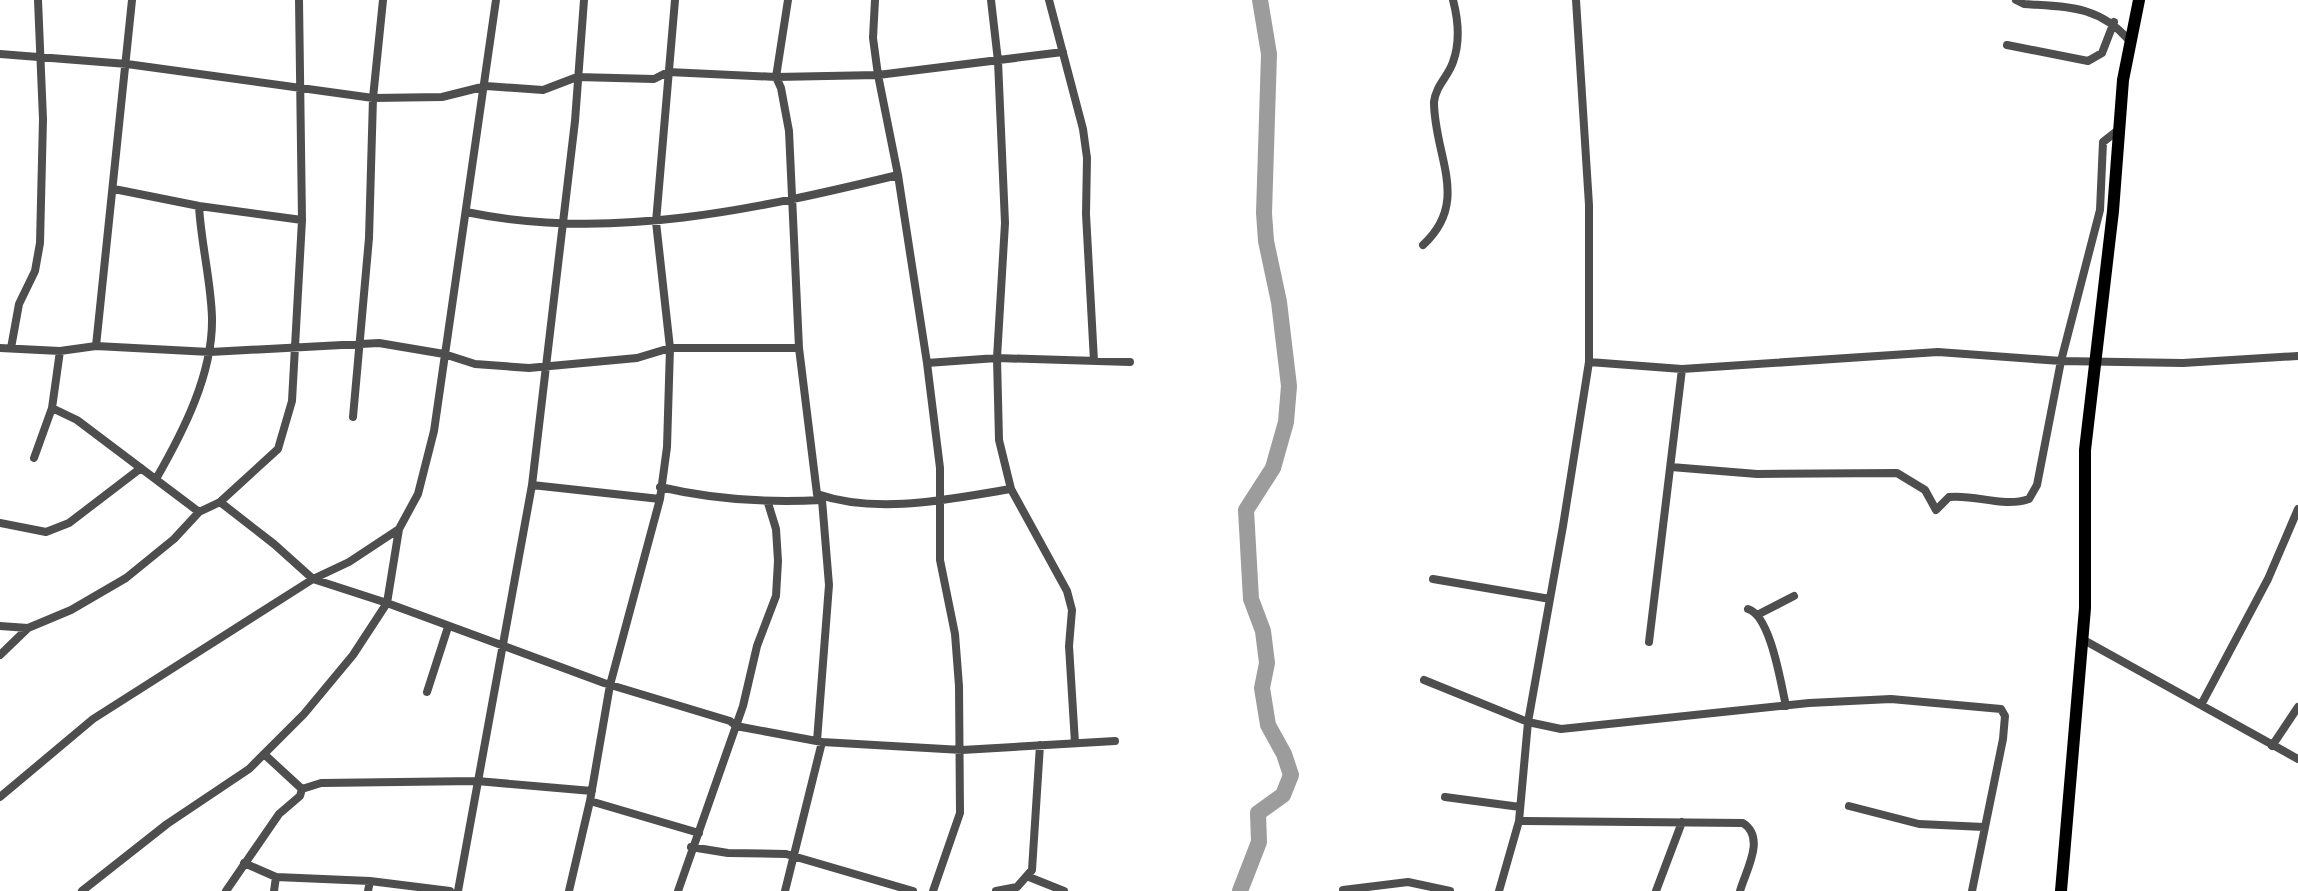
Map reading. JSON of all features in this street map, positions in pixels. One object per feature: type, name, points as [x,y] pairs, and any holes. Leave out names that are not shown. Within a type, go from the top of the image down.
[{"type":"main road","points":[[2060,891],[2085,608],[2085,450],[2095,360],[2106,210],[2129,40],[2139,0]]},
{"type":"street","points":[[11,348],[19,304],[35,271],[40,243],[42,58],[38,0]]},
{"type":"street","points":[[96,346],[132,0]]},
{"type":"street","points":[[0,655],[28,628],[71,610],[126,578],[174,539],[199,512],[220,502],[278,449],[292,401],[302,220],[299,0]]},
{"type":"street","points":[[353,417],[369,239],[373,98],[383,0]]},
{"type":"street","points":[[82,891],[167,824],[249,769],[304,714],[353,655],[387,603],[399,528],[418,494],[434,431],[486,86],[496,0]]},
{"type":"street","points":[[458,891],[532,485],[548,365],[584,0]]},
{"type":"street","points":[[569,891],[592,791],[610,685],[660,499],[670,424],[670,348],[656,222],[675,0]]},
{"type":"street","points":[[785,891],[820,741],[829,585],[823,514],[799,348],[789,131],[781,88],[776,77],[788,0]]},
{"type":"street","points":[[875,0],[873,38],[878,75],[898,175],[928,363],[940,468],[940,559],[955,634],[962,750],[960,813],[933,891]]},
{"type":"street","points":[[991,0],[998,61],[1005,223],[997,358],[999,440],[1011,489],[1067,591],[1072,610],[1069,646],[1075,743]]},
{"type":"street","points":[[1049,0],[1087,158],[1086,214],[1094,361]]},
{"type":"street","points":[[1423,245],[1438,230],[1449,207],[1434,102],[1436,89],[1452,64],[1455,52],[1457,16],[1453,0]]},
{"type":"street","points":[[1499,891],[1519,821],[1528,722],[1588,362],[1589,205],[1576,0]]},
{"type":"street","points":[[2016,0],[2024,4],[2085,9],[2114,22],[2129,40]]},
{"type":"street","points":[[2007,45],[2088,61],[2102,53],[2114,22]]},
{"type":"street","points":[[0,54],[127,64],[373,98],[442,97],[486,86],[543,90],[577,77],[654,79],[668,72],[776,77],[878,75],[1063,52]]},
{"type":"street","points":[[466,212],[563,225],[656,222],[794,200],[898,175]]},
{"type":"street","points":[[114,189],[199,206],[302,220]]},
{"type":"street","points":[[156,479],[189,412],[210,352],[212,318],[199,206]]},
{"type":"street","points":[[1671,467],[1757,474],[1897,473],[1925,490],[1936,510],[1949,496],[1967,495],[2017,503],[2029,499],[2037,485],[2061,361],[2106,210]]},
{"type":"street","points":[[0,348],[60,351],[96,346],[210,352],[379,343],[444,355],[475,364],[529,369],[637,358],[670,348],[799,348]]},
{"type":"street","points":[[34,458],[52,408],[60,351]]},
{"type":"street","points":[[1588,362],[1682,369],[1938,352],[2061,361],[2183,363],[2298,356]]},
{"type":"street","points":[[928,363],[997,358],[1130,362]]},
{"type":"street","points":[[1649,642],[1682,369]]},
{"type":"street","points":[[52,408],[77,420],[199,512]]},
{"type":"street","points":[[0,523],[46,532],[69,523],[141,468]]},
{"type":"street","points":[[532,485],[660,499]]},
{"type":"street","points":[[660,487],[706,498],[768,503],[820,497],[843,503],[940,501],[1011,489]]},
{"type":"street","points":[[220,502],[313,579],[387,603],[610,685],[730,721],[736,726],[820,741],[962,750],[1115,741]]},
{"type":"street","points":[[678,891],[736,726],[757,646],[776,596],[776,529],[768,503]]},
{"type":"street","points":[[823,514],[843,503]]},
{"type":"street","points":[[2200,705],[2268,579],[2298,509]]},
{"type":"street","points":[[0,797],[93,719],[313,579],[349,562],[399,528]]},
{"type":"street","points":[[1433,579],[1550,599]]},
{"type":"street","points":[[1757,615],[1794,596]]},
{"type":"street","points":[[1748,609],[1757,615],[1776,659],[1786,706]]},
{"type":"street","points":[[0,626],[28,628]]},
{"type":"street","points":[[427,692],[448,627]]},
{"type":"street","points":[[2082,639],[2298,759]]},
{"type":"street","points":[[1424,680],[1528,722],[1561,729],[1786,706],[1891,699],[2001,709],[2005,725],[1972,891]]},
{"type":"street","points":[[2272,746],[2298,707]]},
{"type":"street","points":[[996,891],[1017,889],[1029,877],[1034,852],[1040,745]]},
{"type":"street","points":[[264,754],[302,789]]},
{"type":"street","points":[[302,789],[321,783],[477,781],[592,791]]},
{"type":"street","points":[[226,891],[279,814],[300,796],[302,789]]},
{"type":"street","points":[[1445,797],[1520,807]]},
{"type":"street","points":[[590,801],[699,833]]},
{"type":"street","points":[[1849,806],[1919,824],[1984,827]]},
{"type":"street","points":[[1519,821],[1743,823],[1755,841],[1740,891]]},
{"type":"street","points":[[1656,891],[1682,822]]},
{"type":"street","points":[[691,848],[728,853],[784,853],[913,891]]},
{"type":"street","points":[[244,863],[276,877],[370,881],[450,891]]},
{"type":"street","points":[[274,891],[276,877]]},
{"type":"street","points":[[1029,877],[1064,891]]},
{"type":"street","points":[[368,891],[370,881]]},
{"type":"street","points":[[1343,890],[1408,882],[1450,891]]},
{"type":"waterway","points":[[1240,891],[1259,842],[1258,813],[1283,795],[1291,775],[1284,754],[1268,725],[1262,688],[1267,663],[1263,631],[1251,599],[1246,510],[1273,468],[1286,422],[1289,386],[1279,302],[1266,241],[1264,213],[1269,54],[1260,0]]}]
